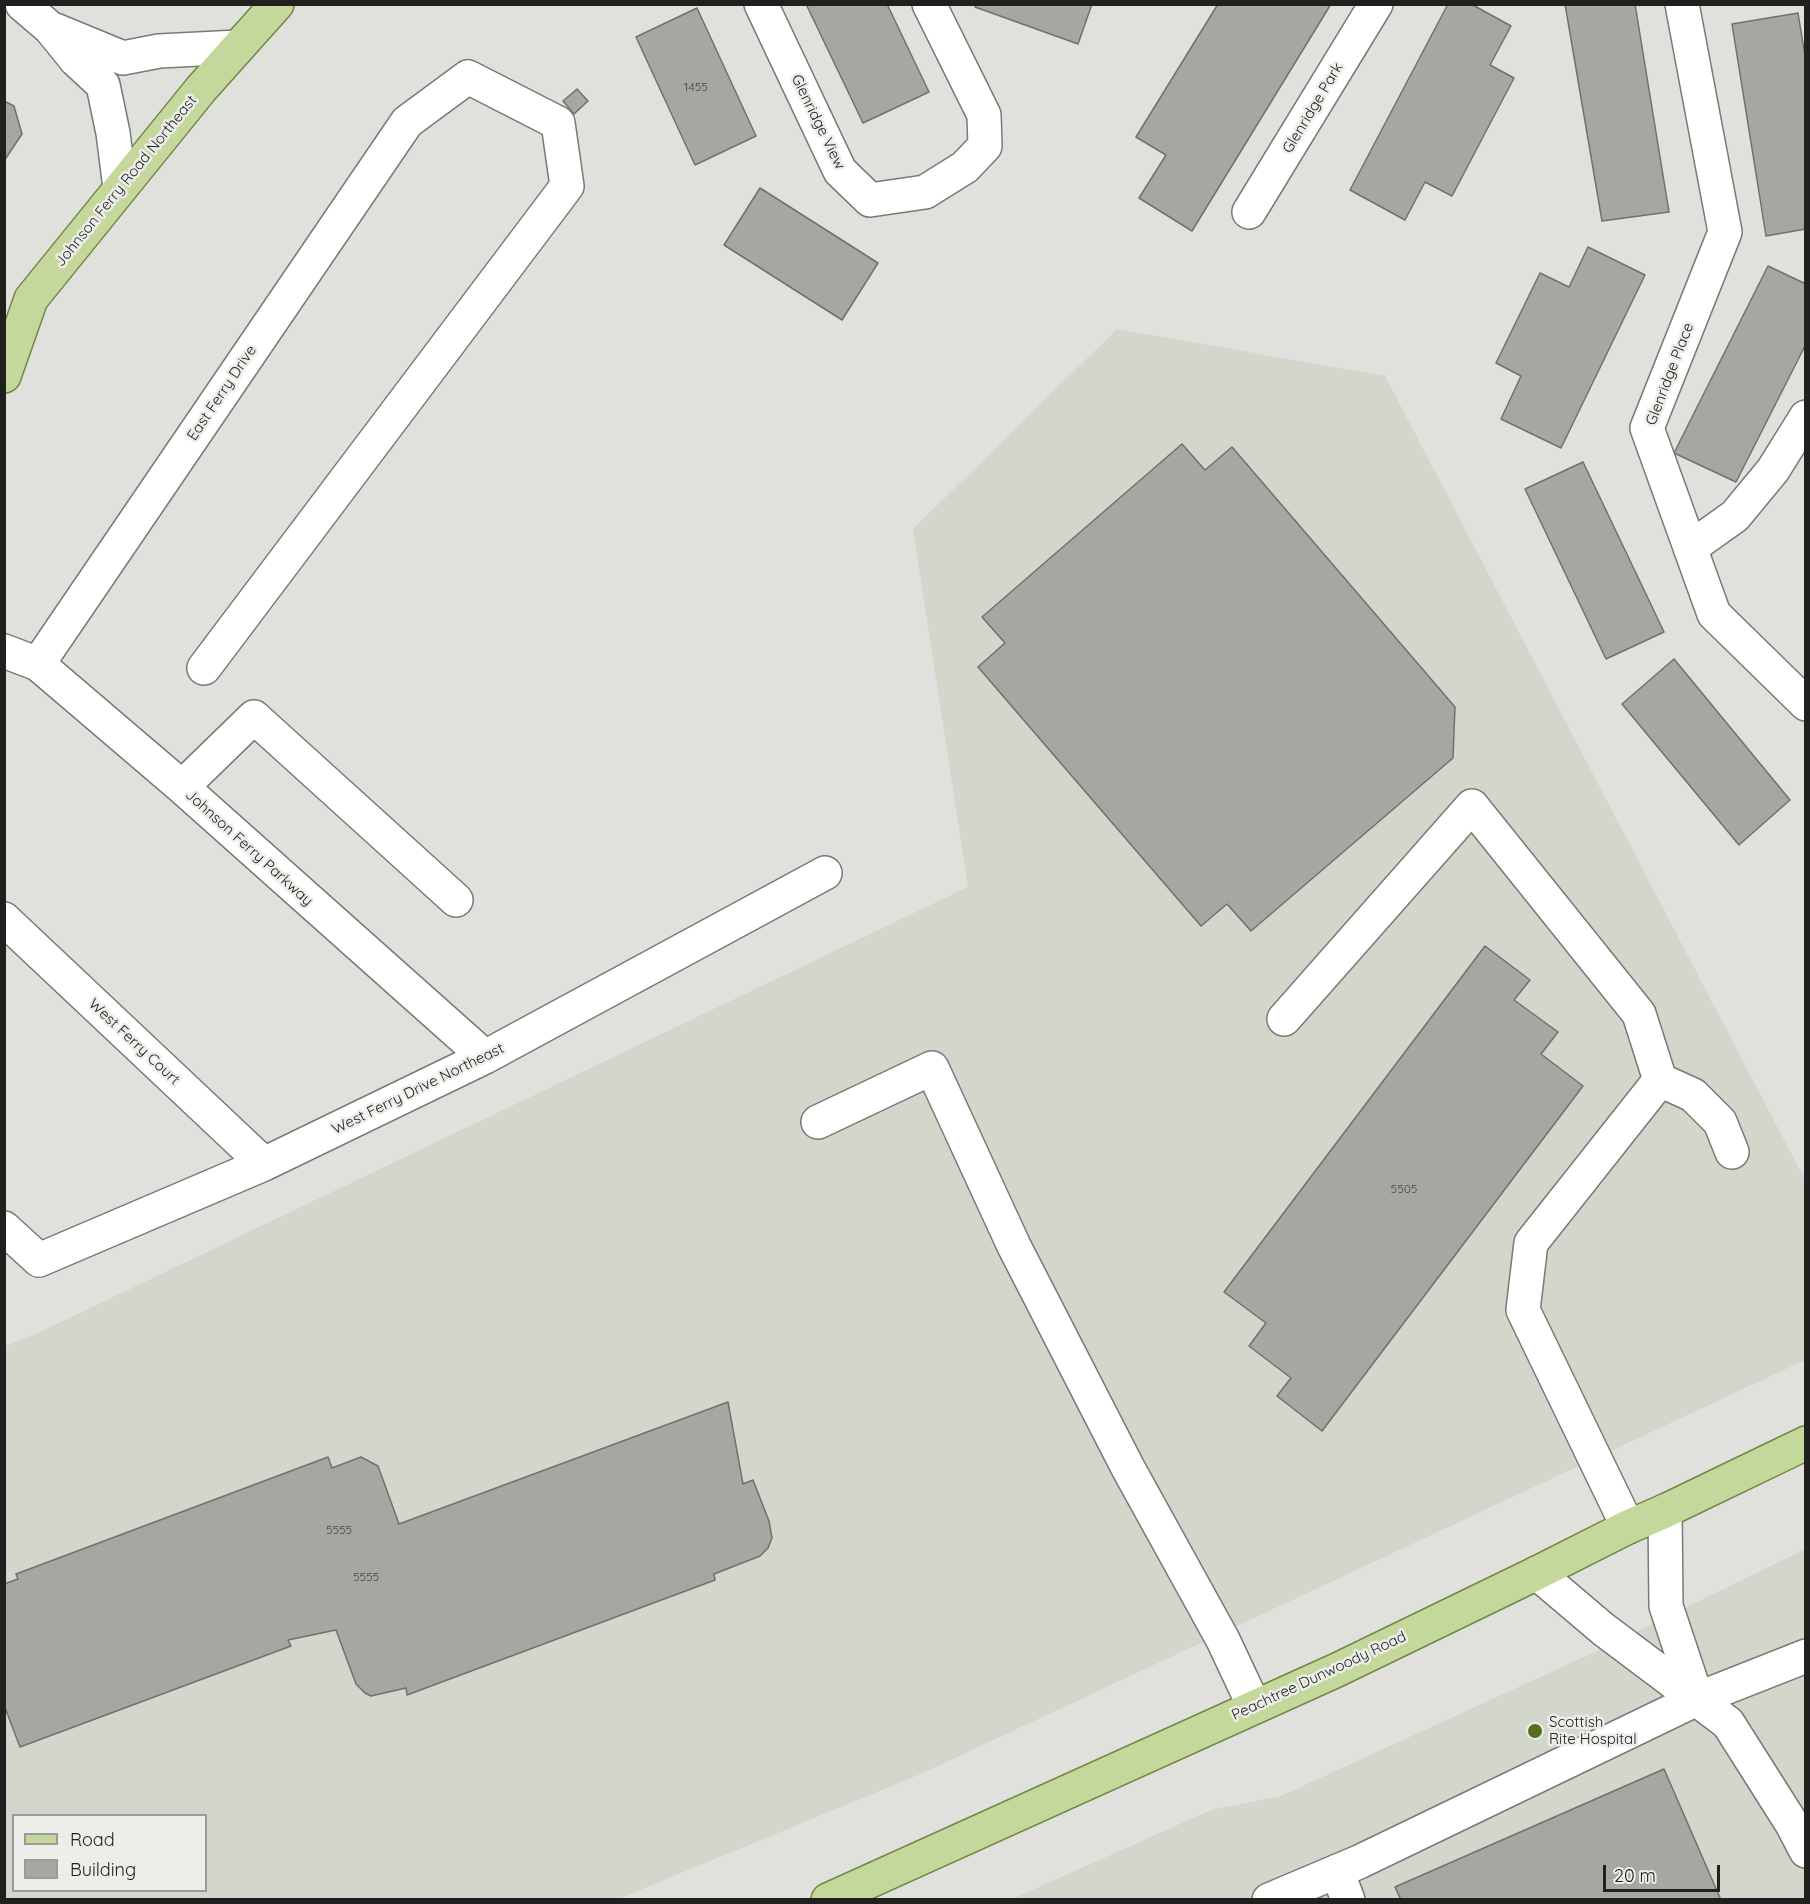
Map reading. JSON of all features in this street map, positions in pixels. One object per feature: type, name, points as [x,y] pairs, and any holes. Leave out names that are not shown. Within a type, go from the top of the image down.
[{"type":"main road","name":"Johnson Ferry Road Northeast","points":[[4,376],[31,299],[201,89],[277,4]]},
{"type":"main road","name":"Peachtree Dunwoody Road","points":[[828,1899],[1337,1670],[1628,1527],[1806,1443]]},
{"type":"street","points":[[22,4],[50,28],[76,60],[103,85],[113,133],[120,188]]},
{"type":"street","name":"Glenridge View","points":[[761,4],[840,171],[870,200],[925,192],[965,166],[985,146],[984,114],[928,4]]},
{"type":"street","name":"Glenridge Park","points":[[1249,212],[1376,4]]},
{"type":"street","name":"Glenridge Place","points":[[1682,4],[1725,232],[1647,428],[1714,614],[1806,704]]},
{"type":"street","points":[[50,28],[123,58],[159,51],[238,47]]},
{"type":"street","name":"East Ferry Drive","points":[[38,664],[407,122],[468,76],[558,123],[567,186],[204,668]]},
{"type":"street","points":[[1690,548],[1735,516],[1773,470],[1806,417]]},
{"type":"street","name":"Johnson Ferry Parkway","points":[[4,651],[38,664],[182,787],[485,1058]]},
{"type":"street","points":[[182,787],[254,717],[456,900]]},
{"type":"street","points":[[1284,1019],[1472,806],[1639,1014],[1660,1080],[1693,1095],[1720,1122],[1732,1152]]},
{"type":"street","name":"West Ferry Drive Northeast","points":[[4,1228],[39,1260],[264,1164],[485,1058],[825,873]]},
{"type":"street","name":"West Ferry Court","points":[[4,919],[264,1164]]},
{"type":"street","points":[[818,1122],[932,1068],[1014,1246],[1128,1468],[1223,1640],[1254,1706]]},
{"type":"street","points":[[1628,1527],[1523,1311],[1531,1243],[1660,1080]]},
{"type":"street","points":[[1665,1511],[1666,1606],[1697,1699]]},
{"type":"street","points":[[1537,1573],[1603,1629],[1728,1723],[1792,1824],[1806,1851]]},
{"type":"street","points":[[1269,1899],[1333,1888],[1697,1699],[1806,1656]]},
{"type":"shaded area","points":[[1117,329],[1385,376],[1805,1180],[1805,1360],[923,1773],[618,1899],[5,1900],[5,1346],[34,1335],[968,887],[913,529]]},
{"type":"shaded area","name":"Scottish Rite Hospital","points":[[1805,1549],[1805,1899],[1010,1900],[1211,1810],[1281,1796],[1610,1645]]},
{"type":"building","points":[[806,4],[887,4],[929,92],[863,123]]},
{"type":"building","points":[[976,4],[1092,4],[1078,44],[975,7]]},
{"type":"building","points":[[1218,4],[1331,4],[1192,231],[1139,198],[1166,155],[1136,137]]},
{"type":"building","points":[[1448,4],[1471,4],[1511,26],[1490,65],[1514,78],[1452,196],[1425,182],[1405,220],[1350,190]]},
{"type":"building","points":[[1565,4],[1635,4],[1669,212],[1602,221]]},
{"type":"building","points":[[697,8],[756,136],[695,165],[636,37]]},
{"type":"building","points":[[1798,13],[1806,62],[1806,229],[1766,236],[1732,24]]},
{"type":"building","points":[[577,89],[588,101],[574,114],[563,101]]},
{"type":"building","points":[[4,101],[14,106],[22,134],[4,161]]},
{"type":"building","points":[[760,188],[878,263],[842,320],[724,245]]},
{"type":"building","points":[[1588,247],[1645,275],[1561,448],[1501,419],[1521,376],[1496,363],[1540,273],[1569,287]]},
{"type":"building","points":[[1768,266],[1806,284],[1806,344],[1736,482],[1674,453]]},
{"type":"building","points":[[1182,444],[1205,470],[1232,447],[1455,707],[1453,758],[1251,931],[1227,904],[1201,926],[978,667],[1005,643],[982,617]]},
{"type":"building","points":[[1583,462],[1664,632],[1606,659],[1525,489]]},
{"type":"building","points":[[1674,659],[1790,800],[1739,845],[1622,704]]},
{"type":"building","points":[[1485,946],[1530,980],[1514,1000],[1558,1032],[1541,1054],[1583,1086],[1322,1431],[1277,1396],[1291,1378],[1249,1346],[1266,1323],[1224,1292]]},
{"type":"building","points":[[728,1402],[743,1484],[753,1480],[769,1521],[772,1538],[768,1548],[760,1556],[714,1574],[715,1580],[407,1695],[406,1688],[371,1696],[365,1693],[356,1684],[336,1630],[288,1640],[291,1646],[20,1747],[4,1705],[4,1584],[18,1579],[16,1574],[328,1457],[332,1468],[361,1457],[378,1466],[399,1524]]},
{"type":"building","points":[[1664,1769],[1721,1900],[1401,1900],[1395,1887]]},
{"type":"place","name":"Scottish Rite Hospital","points":[[1535,1731]]}]
